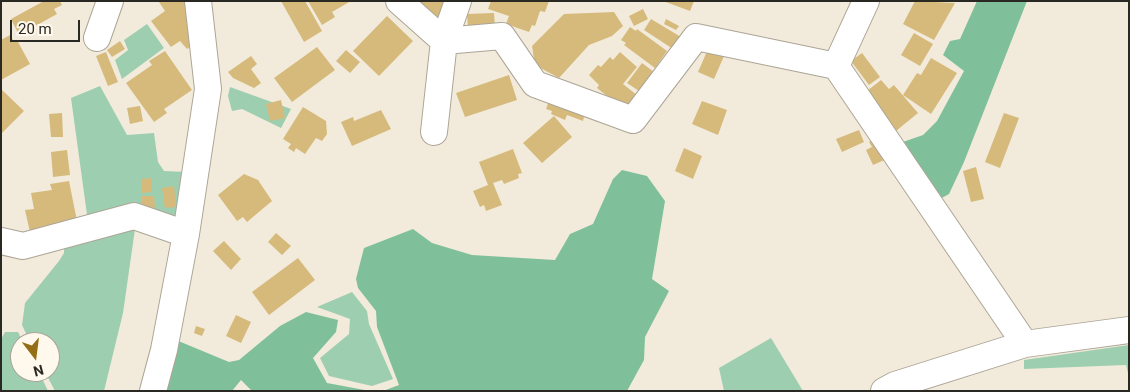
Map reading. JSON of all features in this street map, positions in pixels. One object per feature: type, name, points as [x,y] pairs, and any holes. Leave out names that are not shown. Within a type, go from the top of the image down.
[{"type":"street","points":[[97,38],[110,1]]},
{"type":"street","points":[[153,391],[164,350],[186,234],[208,89],[198,1]]},
{"type":"street","points":[[399,1],[444,41],[502,36],[535,84],[633,120],[696,36],[836,66],[1025,344]]},
{"type":"street","points":[[434,132],[444,41],[458,1]]},
{"type":"street","points":[[836,66],[866,1]]},
{"type":"street","points":[[1,241],[23,246],[134,216],[186,234]]},
{"type":"street","points":[[884,391],[895,385],[1025,344],[1129,330]]},
{"type":"green space","points":[[977,1],[1027,1],[964,162],[949,194],[940,199],[903,142],[923,135],[937,121],[964,71],[943,55],[950,41],[960,39]]},
{"type":"green space","points":[[147,24],[164,48],[122,79],[115,60],[128,50],[124,40]]},
{"type":"green space","points":[[100,86],[127,135],[154,133],[158,162],[164,171],[187,172],[180,223],[88,222],[71,98]]},
{"type":"green space","points":[[230,87],[291,109],[281,128],[242,109],[232,111],[228,96]]},
{"type":"green space","points":[[622,170],[647,176],[665,201],[652,279],[669,291],[645,337],[644,360],[627,391],[383,391],[399,385],[377,327],[376,311],[358,288],[356,279],[364,248],[413,229],[432,243],[472,255],[555,260],[570,234],[593,224],[613,179]]},
{"type":"green space","points":[[135,229],[123,313],[104,391],[55,391],[50,382],[60,382],[60,332],[25,332],[22,325],[25,303],[59,261],[64,253],[64,243]]},
{"type":"green space","points":[[352,292],[367,311],[369,324],[393,379],[372,386],[329,376],[320,358],[349,334],[350,319],[317,307]]},
{"type":"green space","points":[[306,312],[338,320],[336,332],[313,358],[327,383],[370,391],[252,391],[241,380],[232,391],[165,391],[176,340],[229,362],[239,360],[280,326]]},
{"type":"green space","points":[[5,332],[10,332],[10,382],[44,382],[48,391],[1,391],[1,339]]},
{"type":"green space","points":[[771,338],[803,391],[724,391],[719,368]]},
{"type":"green space","points":[[1129,345],[1129,377],[1126,365],[1024,369],[1024,360]]},
{"type":"building","points":[[44,1],[60,1],[62,5],[54,9],[57,14],[19,35],[11,19]]},
{"type":"building","points":[[185,1],[190,47],[187,49],[180,41],[171,47],[151,21],[165,11],[159,2]]},
{"type":"building","points":[[281,1],[305,1],[322,31],[304,42]]},
{"type":"building","points":[[308,1],[351,1],[332,12],[335,17],[322,25]]},
{"type":"building","points":[[415,1],[450,1],[439,22]]},
{"type":"building","points":[[491,1],[549,1],[545,12],[540,11],[535,26],[532,25],[529,32],[506,24],[509,16],[488,9]]},
{"type":"building","points":[[663,1],[694,1],[690,11]]},
{"type":"building","points":[[915,1],[955,3],[934,40],[903,24]]},
{"type":"building","points":[[643,9],[648,19],[634,26],[629,16]]},
{"type":"building","points":[[614,12],[623,26],[612,36],[589,45],[559,78],[535,65],[532,46],[564,14]]},
{"type":"building","points":[[494,13],[495,27],[468,29],[467,14]]},
{"type":"building","points":[[387,16],[413,41],[379,76],[353,51]]},
{"type":"building","points":[[651,19],[681,37],[673,49],[644,30]]},
{"type":"building","points":[[666,19],[679,26],[676,30],[664,24]]},
{"type":"building","points":[[630,27],[636,31],[637,29],[667,51],[655,68],[624,45],[626,43],[621,40]]},
{"type":"building","points":[[914,33],[933,44],[920,66],[901,55]]},
{"type":"building","points":[[10,35],[14,42],[17,40],[30,64],[1,80],[1,40]]},
{"type":"building","points":[[120,41],[125,49],[112,57],[107,50]]},
{"type":"building","points":[[317,47],[335,70],[292,102],[274,78]]},
{"type":"building","points":[[708,49],[724,56],[714,79],[698,72]]},
{"type":"building","points":[[346,50],[360,62],[350,73],[336,61]]},
{"type":"building","points":[[165,51],[192,90],[164,109],[167,113],[154,122],[126,83],[152,65],[149,61]]},
{"type":"building","points":[[106,52],[118,82],[108,86],[96,56]]},
{"type":"building","points":[[620,52],[637,67],[623,84],[638,96],[630,104],[621,107],[597,88],[599,85],[589,75],[598,65],[601,67],[610,57],[613,60]]},
{"type":"building","points":[[862,53],[880,77],[869,85],[851,61]]},
{"type":"building","points":[[251,56],[257,64],[251,69],[261,83],[254,88],[233,78],[228,72]]},
{"type":"building","points":[[931,58],[957,73],[931,114],[903,95],[917,73],[921,75]]},
{"type":"building","points":[[642,63],[654,72],[639,91],[627,83]]},
{"type":"building","points":[[509,75],[517,100],[465,117],[456,93]]},
{"type":"building","points":[[881,80],[889,89],[894,85],[918,113],[896,131],[873,105],[877,102],[867,91]]},
{"type":"building","points":[[1,89],[24,111],[1,134]]},
{"type":"building","points":[[550,98],[600,117],[598,122],[584,117],[583,121],[567,115],[565,120],[551,114],[552,111],[546,109]]},
{"type":"building","points":[[281,100],[285,118],[270,121],[266,104]]},
{"type":"building","points":[[702,101],[727,110],[718,135],[692,124]]},
{"type":"building","points":[[140,106],[143,121],[130,124],[127,108]]},
{"type":"building","points":[[303,107],[326,121],[327,134],[322,141],[316,138],[305,154],[296,148],[294,152],[288,148],[291,144],[283,139]]},
{"type":"building","points":[[381,110],[391,129],[352,146],[341,122],[353,117],[354,121]]},
{"type":"building","points":[[62,113],[63,137],[51,137],[49,114]]},
{"type":"building","points":[[1004,113],[1019,118],[1000,168],[985,162]]},
{"type":"building","points":[[554,116],[572,137],[542,163],[523,143]]},
{"type":"building","points":[[859,130],[864,142],[842,152],[836,139]]},
{"type":"building","points":[[880,137],[889,158],[873,165],[866,150],[872,147],[869,142]]},
{"type":"building","points":[[684,148],[702,156],[693,179],[675,171]]},
{"type":"building","points":[[513,149],[522,173],[518,174],[519,178],[504,184],[502,180],[493,183],[502,205],[486,211],[484,205],[480,207],[473,191],[488,185],[479,162]]},
{"type":"building","points":[[67,150],[70,175],[53,177],[51,152]]},
{"type":"building","points":[[976,167],[984,199],[971,202],[963,171]]},
{"type":"building","points":[[244,174],[258,180],[272,201],[247,222],[243,217],[237,221],[218,195]]},
{"type":"building","points":[[151,178],[151,192],[142,193],[141,179]]},
{"type":"building","points":[[69,181],[77,221],[30,232],[25,210],[34,209],[31,193],[52,190],[50,184]]},
{"type":"building","points":[[174,186],[176,207],[165,208],[162,188]]},
{"type":"building","points":[[141,196],[154,196],[155,210],[143,211]]},
{"type":"building","points":[[276,233],[291,246],[282,255],[268,242]]},
{"type":"building","points":[[224,241],[241,259],[231,270],[213,251]]},
{"type":"building","points":[[298,258],[315,280],[269,315],[252,292]]},
{"type":"building","points":[[236,315],[251,322],[241,343],[226,336]]},
{"type":"building","points":[[196,326],[205,329],[202,336],[194,333]]}]
